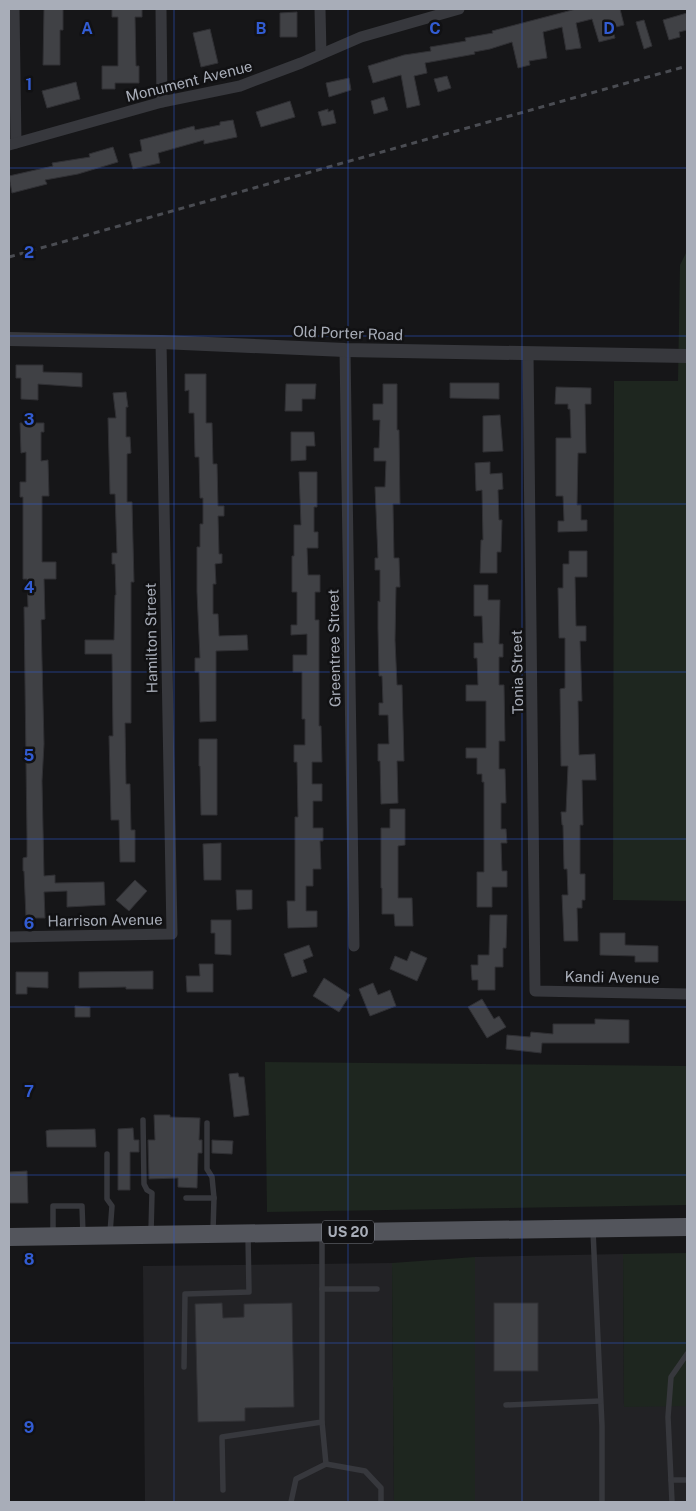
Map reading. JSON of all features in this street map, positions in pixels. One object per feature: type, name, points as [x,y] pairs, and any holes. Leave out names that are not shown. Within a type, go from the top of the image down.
[{"type":"main road","name":"US 20","points":[[9,1237],[687,1227]]},
{"type":"street","points":[[12,144],[14,9]]},
{"type":"street","points":[[161,9],[162,102]]},
{"type":"street","points":[[320,9],[321,54]]},
{"type":"street","name":"Monument Avenue","points":[[12,144],[162,102],[240,86],[361,37],[459,9]]},
{"type":"street","name":"Old Porter Road","points":[[9,339],[161,342],[345,350],[687,356]]},
{"type":"street","name":"Hamilton Street","points":[[161,342],[172,934]]},
{"type":"street","name":"Greentree Street","points":[[345,350],[354,946]]},
{"type":"street","name":"Tonia Street","points":[[528,353],[536,991]]},
{"type":"street","name":"Harrison Avenue","points":[[9,937],[172,934]]},
{"type":"street","name":"Kandi Avenue","points":[[536,991],[687,994]]},
{"type":"lane","points":[[144,1120],[144,1184],[147,1190],[152,1192],[151,1235]]},
{"type":"lane","points":[[207,1123],[207,1169],[212,1177],[214,1198],[213,1234]]},
{"type":"lane","points":[[106,1154],[106,1199],[112,1206],[109,1235]]},
{"type":"lane","points":[[186,1198],[214,1198]]},
{"type":"lane","points":[[53,1236],[53,1206],[82,1206],[83,1236]]},
{"type":"lane","points":[[593,1229],[602,1502]]},
{"type":"lane","points":[[322,1232],[322,1422],[326,1464]]},
{"type":"lane","points":[[184,1367],[186,1294],[249,1292],[248,1233]]},
{"type":"lane","points":[[322,1289],[377,1290]]},
{"type":"lane","points":[[672,1502],[668,1416],[671,1378],[687,1354]]},
{"type":"lane","points":[[506,1405],[600,1402]]},
{"type":"lane","points":[[223,1490],[222,1438],[322,1422]]},
{"type":"lane","points":[[291,1502],[296,1479],[326,1464],[364,1471],[381,1488],[381,1502]]},
{"type":"lane","points":[[671,1480],[687,1480]]},
{"type":"shaded area","points":[[687,251],[687,901],[613,900],[614,381],[678,381],[680,265]]},
{"type":"shaded area","points":[[265,1062],[687,1066],[687,1205],[267,1212]]},
{"type":"shaded area","points":[[687,1253],[687,1406],[624,1407],[623,1254]]},
{"type":"shaded area","points":[[623,1254],[624,1406],[687,1406],[687,1502],[475,1502],[475,1257]]},
{"type":"shaded area","points":[[475,1257],[475,1502],[394,1502],[392,1263]]},
{"type":"shaded area","points":[[392,1263],[394,1502],[145,1502],[143,1266]]},
{"type":"building","points":[[44,9],[63,9],[63,30],[60,30],[60,65],[43,65]]},
{"type":"building","points":[[112,9],[142,9],[142,17],[135,17],[136,66],[139,66],[139,83],[115,83],[115,89],[102,89],[102,66],[118,66],[118,17],[112,17]]},
{"type":"building","points":[[576,9],[620,9],[624,25],[612,28],[615,38],[599,42],[592,19],[576,23],[581,48],[566,50],[562,27],[543,32],[547,58],[529,61],[530,65],[518,68],[512,42],[474,52],[475,54],[425,63],[427,73],[414,76],[420,105],[407,108],[401,75],[373,83],[368,66],[404,55],[431,51],[430,47],[466,41],[465,38],[493,33],[492,31]]},
{"type":"building","points":[[297,12],[297,37],[280,37],[280,13]]},
{"type":"building","points":[[687,13],[687,30],[679,32],[680,37],[669,40],[663,20]]},
{"type":"building","points":[[644,20],[652,46],[644,49],[636,22]]},
{"type":"building","points":[[210,29],[218,63],[201,67],[193,33]]},
{"type":"building","points":[[447,76],[451,88],[438,92],[434,79]]},
{"type":"building","points":[[349,78],[351,90],[329,97],[326,83]]},
{"type":"building","points":[[76,82],[80,99],[47,108],[42,91]]},
{"type":"building","points":[[384,97],[388,110],[374,114],[371,101]]},
{"type":"building","points":[[290,101],[295,117],[261,127],[256,112]]},
{"type":"building","points":[[328,109],[328,112],[333,110],[336,123],[322,126],[318,112]]},
{"type":"building","points":[[233,120],[237,137],[204,144],[204,140],[158,153],[160,163],[133,169],[129,154],[142,151],[140,140],[194,126],[195,130],[220,125],[220,122]]},
{"type":"building","points":[[113,147],[118,162],[78,174],[45,180],[47,184],[12,193],[9,176],[53,166],[52,163],[90,157],[89,154]]},
{"type":"building","points":[[16,365],[43,365],[43,372],[82,373],[82,387],[38,384],[38,400],[21,399],[21,378],[16,378]]},
{"type":"building","points":[[185,374],[206,374],[206,423],[212,423],[213,464],[217,464],[218,506],[224,506],[224,516],[218,516],[219,554],[222,554],[222,563],[215,564],[216,584],[213,584],[213,614],[218,614],[219,636],[247,635],[248,650],[216,651],[216,721],[200,722],[199,672],[195,672],[195,658],[200,658],[197,547],[200,547],[200,524],[203,524],[203,498],[200,498],[199,457],[195,457],[194,413],[189,413],[189,390],[185,391]]},
{"type":"building","points":[[450,383],[499,383],[499,399],[450,398]]},
{"type":"building","points":[[286,384],[316,384],[315,399],[302,399],[302,411],[285,411]]},
{"type":"building","points":[[383,384],[397,384],[400,504],[393,504],[394,558],[399,558],[400,587],[396,587],[395,640],[397,685],[402,685],[404,761],[397,761],[398,803],[381,804],[378,744],[389,744],[388,715],[379,715],[379,703],[383,703],[382,676],[379,676],[378,601],[380,602],[380,570],[375,570],[375,558],[378,558],[375,487],[385,487],[386,461],[374,461],[374,448],[379,448],[380,420],[373,420],[373,404],[383,404]]},
{"type":"building","points":[[556,387],[591,388],[591,404],[585,404],[586,453],[578,453],[577,505],[581,505],[581,520],[587,520],[587,531],[558,532],[558,521],[564,521],[563,496],[556,496],[556,438],[571,438],[570,409],[568,409],[568,404],[555,404]]},
{"type":"building","points":[[126,392],[128,407],[126,407],[126,437],[130,437],[131,453],[127,454],[127,502],[132,502],[134,582],[131,582],[131,723],[125,723],[126,784],[130,784],[131,830],[135,830],[135,862],[120,862],[119,820],[111,820],[109,736],[113,736],[112,654],[85,654],[85,640],[114,640],[116,595],[115,564],[112,564],[112,553],[117,553],[115,494],[110,494],[108,418],[116,418],[113,393]]},
{"type":"building","points":[[500,415],[503,451],[483,452],[483,416]]},
{"type":"building","points":[[20,423],[44,423],[44,432],[41,432],[41,461],[48,460],[49,496],[42,496],[42,562],[56,562],[56,579],[44,579],[45,619],[41,620],[44,744],[42,781],[44,876],[55,875],[55,883],[104,882],[105,905],[67,907],[67,891],[44,892],[45,918],[26,918],[23,871],[23,858],[27,857],[24,607],[28,607],[27,579],[23,579],[23,497],[20,497],[20,482],[26,482],[26,452],[21,453]]},
{"type":"building","points":[[291,432],[314,432],[315,446],[306,446],[306,460],[291,461]]},
{"type":"building","points":[[490,462],[490,474],[502,473],[503,489],[498,490],[499,520],[502,520],[501,552],[497,552],[497,573],[480,573],[481,540],[483,540],[482,490],[476,491],[475,463]]},
{"type":"building","points":[[299,472],[317,472],[317,507],[314,507],[314,532],[318,532],[318,548],[307,548],[308,575],[320,575],[320,592],[315,592],[315,620],[319,620],[319,726],[321,726],[322,762],[312,762],[312,784],[322,784],[322,801],[313,801],[313,828],[323,828],[323,841],[320,841],[321,869],[313,869],[313,886],[306,886],[306,911],[317,911],[317,927],[288,928],[287,901],[295,901],[295,817],[298,817],[297,762],[294,762],[294,745],[305,745],[305,719],[302,719],[302,672],[293,672],[293,655],[307,655],[307,634],[291,635],[291,625],[297,625],[297,592],[292,592],[292,556],[294,556],[294,525],[301,525]]},
{"type":"building","points":[[569,551],[587,551],[587,577],[575,577],[576,626],[586,626],[586,641],[580,641],[582,701],[578,701],[579,755],[595,754],[596,780],[582,780],[583,825],[580,825],[580,874],[585,874],[585,900],[582,900],[582,908],[577,908],[578,941],[564,941],[562,895],[568,895],[567,869],[564,869],[561,812],[566,812],[568,766],[561,766],[560,689],[565,688],[565,638],[559,638],[558,588],[563,588],[563,564],[569,564]]},
{"type":"building","points":[[474,585],[488,585],[488,600],[500,600],[499,644],[503,644],[503,657],[499,657],[499,685],[504,685],[505,741],[499,741],[499,769],[505,769],[506,803],[501,803],[501,829],[506,829],[507,843],[501,843],[502,871],[507,871],[507,887],[492,887],[492,907],[477,907],[477,872],[484,872],[484,782],[482,782],[482,774],[477,774],[477,758],[466,758],[466,748],[486,748],[486,701],[466,701],[466,685],[478,685],[477,658],[474,658],[474,643],[483,643],[482,616],[474,616]]},
{"type":"building","points":[[199,739],[217,739],[217,815],[201,815]]},
{"type":"building","points":[[390,809],[405,809],[405,845],[398,846],[398,898],[412,898],[413,926],[395,926],[394,914],[382,914],[381,828],[390,828]]},
{"type":"building","points":[[221,843],[221,880],[204,880],[203,844]]},
{"type":"building","points":[[135,880],[147,891],[129,911],[116,900]]},
{"type":"building","points":[[236,890],[252,890],[252,909],[237,910]]},
{"type":"building","points":[[490,915],[507,915],[506,948],[503,948],[503,967],[495,967],[495,990],[478,990],[478,980],[472,980],[471,965],[478,965],[478,955],[489,955]]},
{"type":"building","points":[[211,920],[231,920],[231,955],[215,954],[215,933],[211,933]]},
{"type":"building","points":[[600,933],[625,933],[625,945],[658,946],[658,962],[635,962],[635,956],[600,955]]},
{"type":"building","points":[[309,945],[313,956],[303,960],[307,972],[292,977],[284,954]]},
{"type":"building","points":[[411,951],[427,958],[417,981],[390,969],[395,956],[407,961]]},
{"type":"building","points":[[199,964],[213,964],[213,992],[187,992],[186,976],[200,976]]},
{"type":"building","points":[[153,971],[153,989],[126,989],[126,987],[79,988],[79,972]]},
{"type":"building","points":[[16,972],[48,972],[48,988],[27,987],[27,994],[16,994]]},
{"type":"building","points":[[324,978],[350,995],[339,1012],[313,996]]},
{"type":"building","points":[[373,983],[378,995],[390,990],[396,1006],[370,1016],[359,989]]},
{"type":"building","points":[[482,999],[494,1019],[499,1016],[506,1027],[487,1038],[468,1007]]},
{"type":"building","points":[[75,1006],[90,1007],[90,1017],[75,1017]]},
{"type":"building","points":[[595,1019],[629,1020],[629,1043],[542,1043],[541,1053],[506,1049],[507,1035],[530,1037],[531,1032],[553,1034],[553,1024],[595,1024]]},
{"type":"building","points":[[238,1073],[239,1077],[244,1077],[249,1115],[234,1117],[229,1074]]},
{"type":"building","points":[[154,1115],[200,1118],[199,1140],[202,1140],[202,1153],[198,1153],[197,1188],[178,1187],[178,1178],[149,1179],[148,1140],[155,1140]]},
{"type":"building","points":[[133,1128],[134,1140],[139,1140],[139,1152],[130,1152],[130,1190],[118,1190],[118,1129]]},
{"type":"building","points":[[95,1129],[96,1147],[47,1147],[46,1131]]},
{"type":"building","points":[[212,1140],[233,1141],[232,1154],[212,1153]]},
{"type":"building","points":[[27,1171],[28,1203],[9,1203],[9,1172]]},
{"type":"building","points":[[222,1303],[223,1318],[244,1317],[244,1304],[292,1303],[294,1407],[245,1408],[245,1421],[198,1422],[195,1304]]},
{"type":"building","points":[[494,1303],[538,1303],[538,1371],[494,1371]]},
{"type":"railway","points":[[9,257],[687,66]]}]
